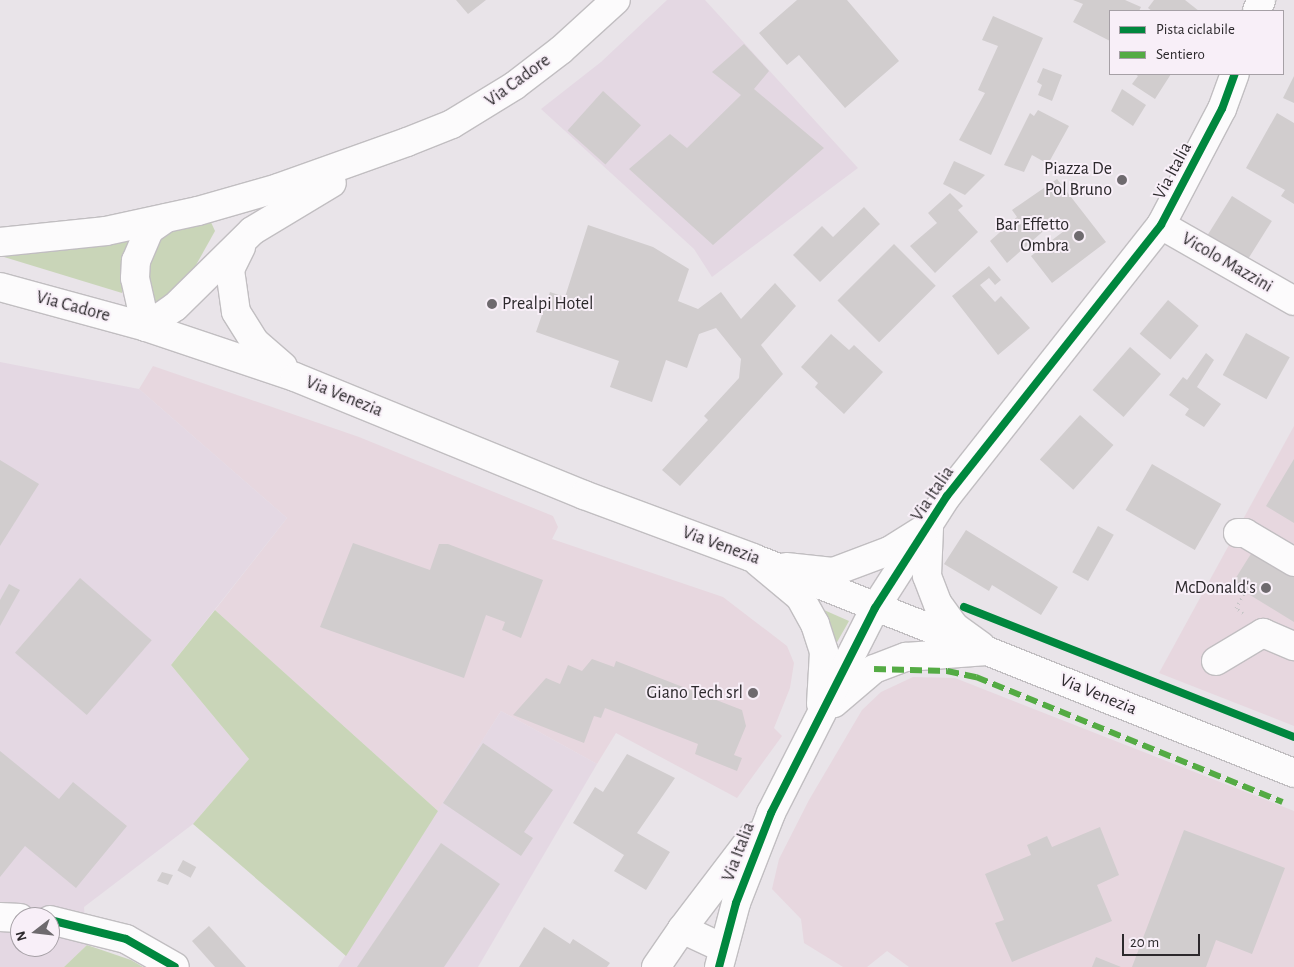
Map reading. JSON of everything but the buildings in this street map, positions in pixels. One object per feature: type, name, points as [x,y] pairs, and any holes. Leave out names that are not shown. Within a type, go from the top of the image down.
[{"type":"main road","name":"Via Cadore","points":[[408,142],[452,124],[514,86],[616,0]]},
{"type":"main road","name":"Via Italia","points":[[721,957],[748,868],[772,811],[819,722],[875,608],[929,526],[946,496],[1161,225],[1222,109],[1235,75]]},
{"type":"main road","points":[[0,242],[106,231],[166,218],[278,188],[408,142]]},
{"type":"main road","points":[[166,218],[150,230],[136,261],[138,298],[146,326],[176,307],[252,231],[294,204],[408,142]]},
{"type":"main road","name":"Vicolo Mazzini","points":[[1161,225],[1294,301]]},
{"type":"main road","points":[[252,231],[234,256],[230,270],[232,299],[255,342],[295,377]]},
{"type":"main road","name":"Via Cadore","points":[[0,287],[146,326]]},
{"type":"main road","name":"Via Venezia","points":[[146,326],[295,377],[584,495],[753,558],[1294,773]]},
{"type":"main road","name":"Via Italia","points":[[753,558],[794,569],[833,572],[889,551],[929,526]]},
{"type":"main road","name":"Via Italia","points":[[929,526],[927,576],[938,604],[956,627],[987,651]]},
{"type":"main road","points":[[1238,533],[1245,533],[1294,562]]},
{"type":"main road","name":"Via Italia","points":[[753,558],[800,597],[815,624],[825,674],[819,722]]},
{"type":"main road","points":[[1216,661],[1257,634],[1269,634],[1294,646]]},
{"type":"main road","name":"Via Italia","points":[[819,722],[847,688],[874,669],[906,657],[987,651]]},
{"type":"main road","points":[[656,967],[682,929],[772,811]]},
{"type":"main road","points":[[60,922],[86,926],[126,939],[175,967]]},
{"type":"main road","points":[[682,929],[721,957]]},
{"type":"shaded area","points":[[667,0],[705,0],[858,168],[712,277],[694,249],[541,109],[601,62]]},
{"type":"shaded area","points":[[0,362],[139,389],[287,518],[171,665],[249,759],[193,824],[84,907],[87,945],[64,967],[0,967]]},
{"type":"shaded area","points":[[153,366],[359,437],[553,516],[558,527],[552,539],[723,597],[787,646],[794,663],[790,688],[774,728],[782,736],[737,798],[616,733],[597,764],[501,711],[438,811],[215,610],[287,518],[139,389]]},
{"type":"shaded area","points":[[1294,426],[1294,726],[1159,673]]},
{"type":"shaded area","points":[[913,677],[955,678],[1294,811],[1294,967],[909,967],[887,951],[867,967],[843,967],[804,943],[801,919],[772,889],[779,859],[809,800],[862,710],[881,692]]},
{"type":"shaded area","points":[[501,711],[597,764],[478,967],[338,967]]},
{"type":"green space","points":[[210,220],[215,231],[186,283],[158,303],[153,301],[146,267],[155,245],[165,232]]},
{"type":"green space","points":[[130,241],[122,293],[4,257],[5,254]]},
{"type":"green space","points":[[215,610],[438,811],[346,956],[193,824],[249,759],[171,665]]},
{"type":"green space","points":[[824,610],[849,621],[836,644],[835,643]]},
{"type":"green space","points":[[87,945],[131,960],[143,967],[64,967]]},
{"type":"marked path","points":[[874,669],[947,671],[976,677],[1282,802]]},
{"type":"cycle path","points":[[719,967],[736,903],[771,813],[875,608],[947,496],[1161,225],[1222,109],[1235,75]]},
{"type":"cycle path","points":[[964,607],[1294,737]]},
{"type":"cycle path","points":[[60,922],[126,939],[175,967]]},
{"type":"place","name":"Piazza De Pol Bruno","points":[[1122,180]]},
{"type":"place","name":"Bar Effetto Ombra","points":[[1079,236]]},
{"type":"place","name":"Prealpi Hotel","points":[[492,304]]},
{"type":"place","name":"McDonald's","points":[[1266,588]]},
{"type":"place","name":"Giano Tech srl","points":[[753,693]]}]
